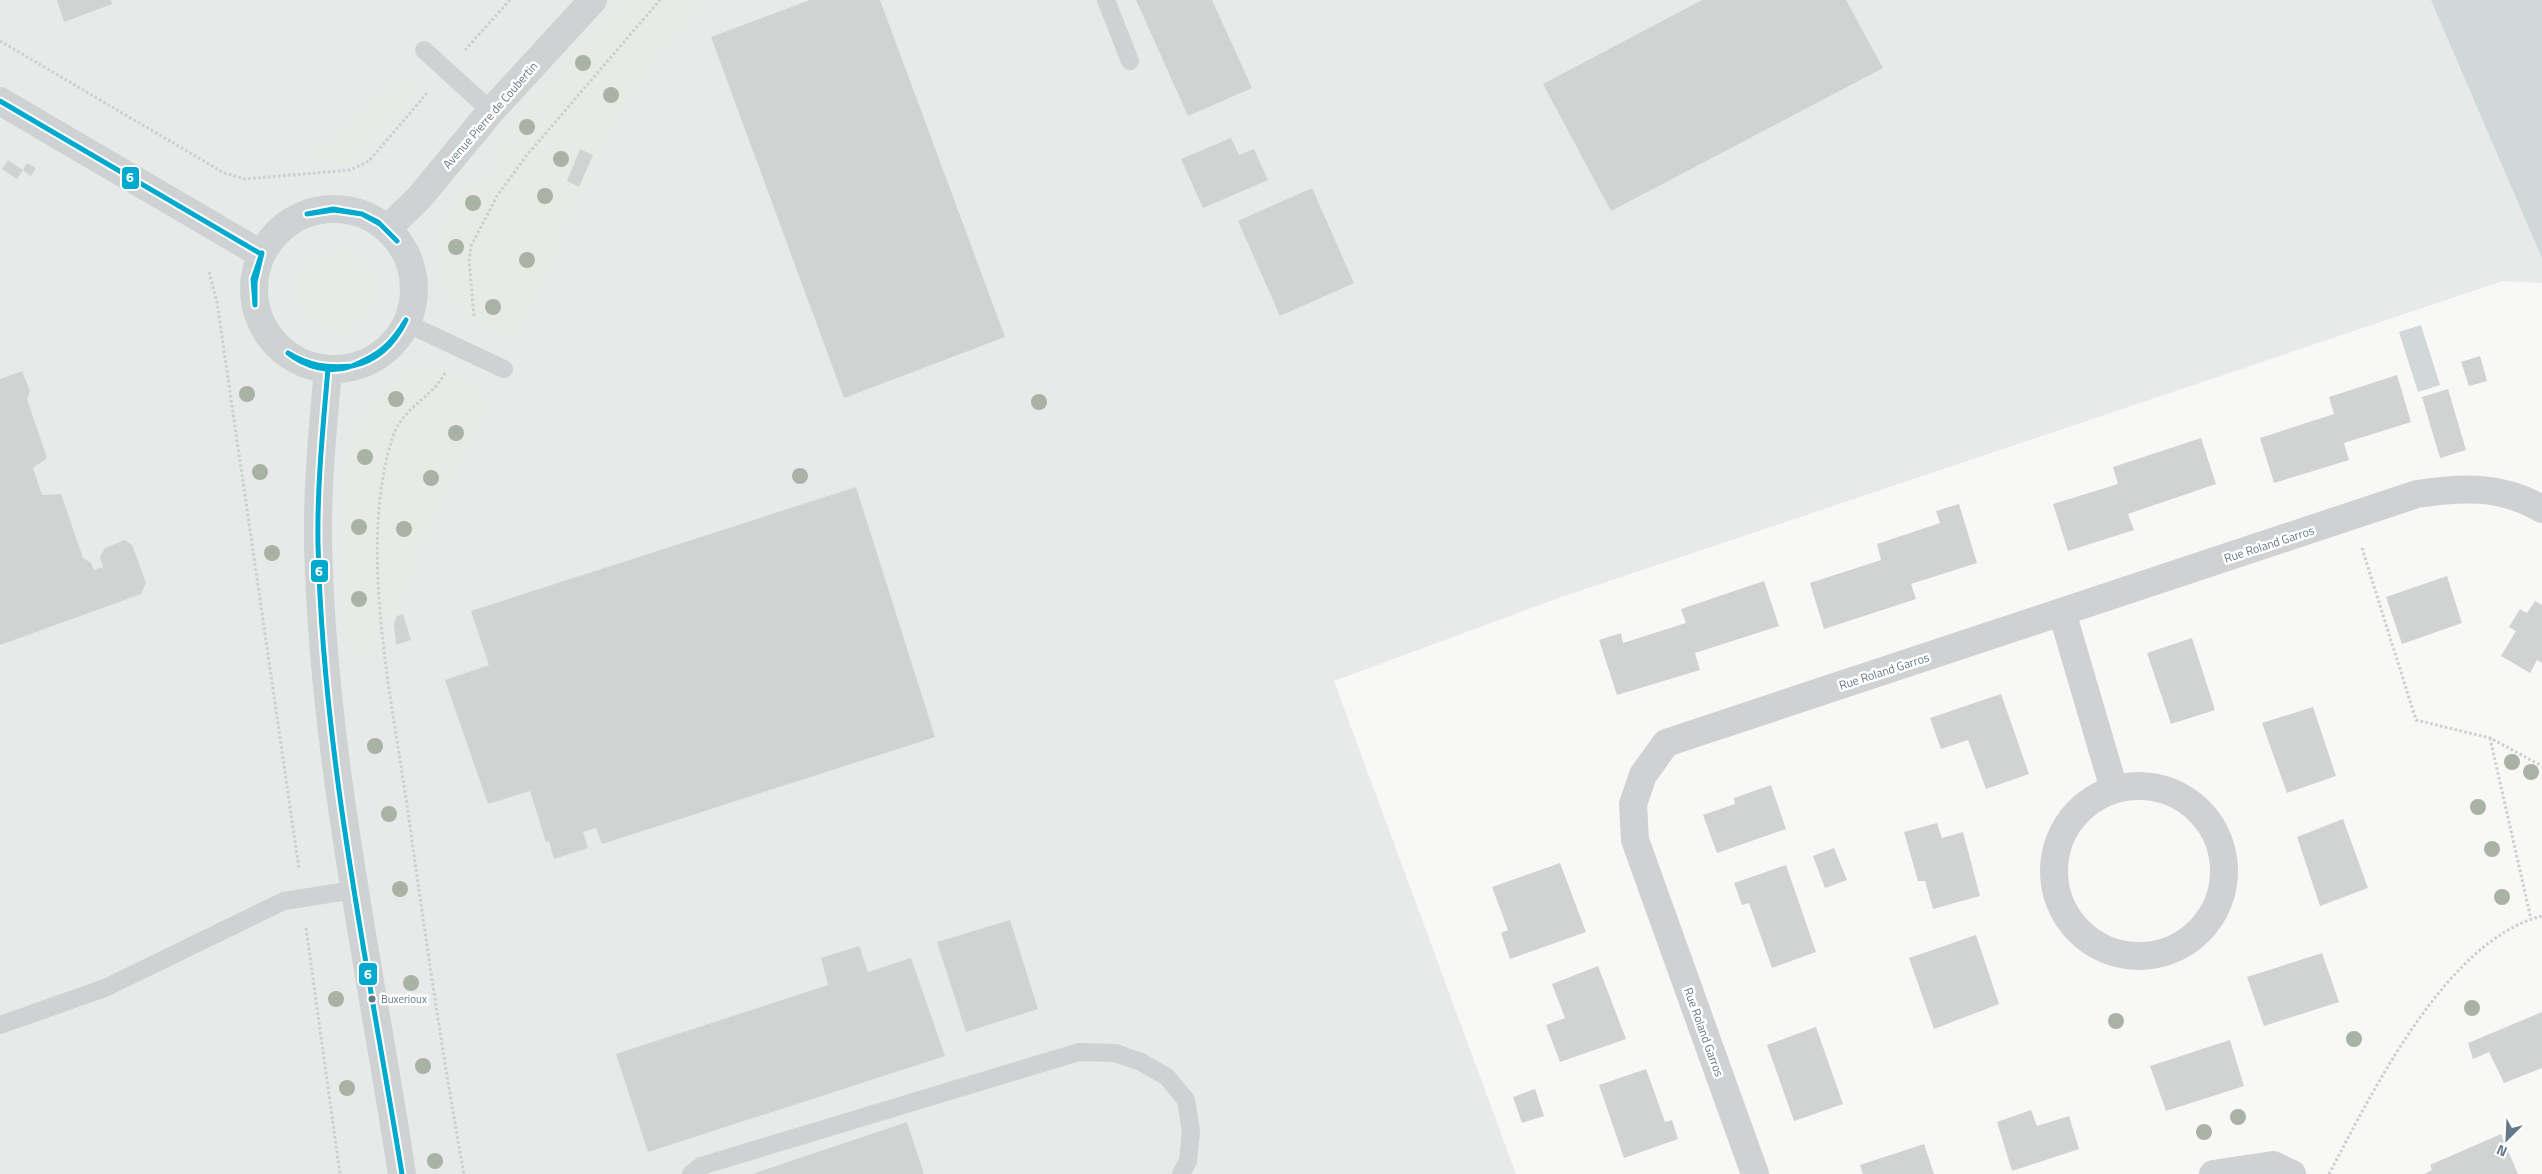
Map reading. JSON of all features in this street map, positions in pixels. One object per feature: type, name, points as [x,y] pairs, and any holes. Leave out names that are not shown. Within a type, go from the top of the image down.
[{"type":"street","name":"Avenue Pierre de Coubertin","points":[[387,229],[419,198],[491,111],[591,1]]},
{"type":"street","points":[[0,100],[261,254]]},
{"type":"street","points":[[343,209],[366,216],[387,229],[403,249],[412,273],[414,299],[406,323],[393,343],[374,358],[352,367],[328,369],[303,363],[280,349],[264,329],[255,305],[253,279],[261,254],[275,234],[295,219],[318,210],[343,209]]},
{"type":"street","points":[[328,369],[318,543],[326,682],[354,890],[402,1174]]},
{"type":"street","name":"Rue Roland Garros","points":[[1755,1174],[1635,840],[1634,804],[1643,775],[1666,743],[2417,494],[2459,488],[2494,491],[2532,504],[2542,510]]},
{"type":"street","points":[[2062,612],[2114,789]]},
{"type":"street","points":[[2140,785],[2168,790],[2196,806],[2213,829],[2223,856],[2224,886],[2212,916],[2189,940],[2166,952],[2139,956],[2114,952],[2092,943],[2070,921],[2057,896],[2053,866],[2058,842],[2072,816],[2093,798],[2114,789],[2140,785]]},
{"type":"street","points":[[2213,1174],[2273,1165],[2292,1174]]},
{"type":"lane","points":[[1106,0],[1130,61]]},
{"type":"lane","points":[[424,50],[491,111]]},
{"type":"lane","points":[[406,323],[504,369]]},
{"type":"lane","points":[[0,1025],[105,988],[284,901],[354,890]]},
{"type":"lane","points":[[691,1174],[701,1166],[1079,1052],[1115,1053],[1142,1062],[1167,1077],[1186,1100],[1191,1132],[1188,1162],[1181,1174]]},
{"type":"path","points":[[0,41],[224,173],[245,179],[350,170],[369,161],[510,0]]},
{"type":"path","points":[[474,316],[469,261],[472,246],[497,196],[533,148],[660,0]]},
{"type":"path","points":[[209,272],[217,302],[340,1174]]},
{"type":"path","points":[[447,369],[440,383],[404,414],[394,434],[382,490],[376,553],[390,685],[446,1080],[464,1174]]},
{"type":"path","points":[[2352,516],[2416,720],[2490,738],[2542,766]]},
{"type":"path","points":[[2490,738],[2531,919]]},
{"type":"path","points":[[2329,1174],[2392,1057],[2426,1009],[2462,968],[2496,938],[2531,919],[2542,916]]},
{"type":"shaded area","points":[[0,0],[2542,0],[2542,283],[2503,281],[1553,600],[1334,681],[1516,1174],[0,1174]]},
{"type":"shaded area","points":[[617,0],[707,0],[625,99],[516,339],[458,309],[446,297],[439,282],[437,266],[444,230],[464,182],[480,186],[499,157],[495,141]]},
{"type":"shaded area","points":[[2431,0],[2542,0],[2542,258]]},
{"type":"shaded area","points":[[404,73],[420,87],[386,131],[365,154],[347,164],[337,164],[328,162],[311,153]]},
{"type":"shaded area","points":[[337,251],[353,254],[366,263],[375,276],[378,292],[375,308],[366,321],[353,330],[337,333],[321,330],[308,321],[299,308],[296,292],[299,276],[308,263],[321,254]]},
{"type":"shaded area","points":[[2421,325],[2440,385],[2418,392],[2399,332]]},
{"type":"shaded area","points":[[422,367],[455,373],[492,394],[428,532],[394,616],[376,624],[380,659],[365,661],[355,654],[348,644],[343,572],[344,484],[352,443],[366,408],[389,381]]},
{"type":"building","points":[[57,0],[111,0],[112,4],[64,22]]},
{"type":"building","points":[[810,0],[880,0],[1005,337],[844,398],[711,37]]},
{"type":"building","points":[[1136,0],[1212,0],[1252,88],[1188,116]]},
{"type":"building","points":[[1702,0],[1846,0],[1883,68],[1611,211],[1543,84]]},
{"type":"building","points":[[1231,138],[1239,155],[1254,149],[1268,180],[1203,208],[1181,159]]},
{"type":"building","points":[[580,149],[593,155],[579,187],[567,181]]},
{"type":"building","points":[[8,160],[23,170],[17,179],[2,169]]},
{"type":"building","points":[[27,163],[36,168],[31,176],[23,170]]},
{"type":"building","points":[[1312,188],[1354,283],[1280,316],[1238,221]]},
{"type":"building","points":[[2480,356],[2487,381],[2469,386],[2461,362]]},
{"type":"building","points":[[22,371],[30,391],[27,399],[47,458],[33,468],[42,495],[61,494],[83,558],[91,563],[94,570],[103,567],[100,557],[105,548],[125,540],[132,545],[146,583],[141,594],[0,645],[0,379]]},
{"type":"building","points":[[2397,375],[2411,422],[2344,443],[2349,460],[2274,483],[2260,438],[2334,414],[2329,397]]},
{"type":"building","points":[[2448,389],[2466,450],[2440,458],[2422,397]]},
{"type":"building","points":[[2201,438],[2216,484],[2128,514],[2134,530],[2068,551],[2053,504],[2118,484],[2113,467]]},
{"type":"building","points":[[856,487],[935,737],[602,844],[596,828],[583,832],[588,848],[554,859],[549,841],[546,842],[530,791],[488,804],[445,680],[489,665],[471,611]]},
{"type":"building","points":[[1959,504],[1977,563],[1911,584],[1916,599],[1824,629],[1810,583],[1881,560],[1877,544],[1940,523],[1936,511]]},
{"type":"building","points":[[2447,576],[2462,623],[2402,644],[2386,597]]},
{"type":"building","points":[[1764,581],[1779,626],[1695,653],[1700,670],[1617,695],[1599,640],[1621,633],[1623,643],[1686,623],[1681,609]]},
{"type":"building","points":[[2535,601],[2542,605],[2542,663],[2537,660],[2530,673],[2501,656],[2516,631],[2509,627],[2520,609],[2527,613]]},
{"type":"building","points":[[403,614],[411,640],[396,645],[394,624],[397,616]]},
{"type":"building","points":[[2192,638],[2215,710],[2171,724],[2147,653]]},
{"type":"building","points":[[2001,694],[2029,774],[1986,789],[1968,740],[1941,749],[1930,718]]},
{"type":"building","points":[[2313,707],[2336,776],[2287,793],[2262,723]]},
{"type":"building","points":[[1771,785],[1786,829],[1717,853],[1703,815],[1735,804],[1734,798]]},
{"type":"building","points":[[2343,819],[2368,888],[2320,906],[2297,837]]},
{"type":"building","points":[[1937,823],[1942,838],[1963,832],[1980,896],[1933,909],[1925,881],[1918,881],[1904,832]]},
{"type":"building","points":[[1834,848],[1847,880],[1825,888],[1813,856]]},
{"type":"building","points":[[1560,863],[1586,932],[1510,959],[1501,933],[1508,930],[1492,887]]},
{"type":"building","points":[[1786,865],[1816,952],[1772,968],[1749,903],[1742,905],[1734,883]]},
{"type":"building","points":[[1010,920],[1038,1009],[966,1032],[937,942]]},
{"type":"building","points":[[1976,935],[1999,1004],[1934,1029],[1909,958]]},
{"type":"building","points":[[859,946],[868,972],[911,958],[945,1056],[648,1152],[616,1054],[828,985],[821,958]]},
{"type":"building","points":[[2322,953],[2339,1002],[2264,1026],[2247,977]]},
{"type":"building","points":[[1598,966],[1626,1039],[1560,1062],[1546,1025],[1565,1018],[1552,984]]},
{"type":"building","points":[[2542,1012],[2542,1068],[2504,1083],[2489,1052],[2473,1059],[2468,1043]]},
{"type":"building","points":[[1816,1027],[1843,1104],[1794,1121],[1767,1045]]},
{"type":"building","points":[[2230,1040],[2244,1086],[2166,1111],[2150,1066]]},
{"type":"building","points":[[1646,1069],[1665,1122],[1672,1120],[1678,1139],[1624,1158],[1599,1085]]},
{"type":"building","points":[[1535,1089],[1544,1116],[1522,1123],[1513,1097]]},
{"type":"building","points":[[2031,1110],[2037,1126],[2069,1116],[2079,1149],[2012,1171],[1997,1122]]},
{"type":"building","points":[[907,1122],[924,1174],[752,1174]]},
{"type":"building","points":[[2501,1134],[2518,1174],[2424,1174],[2432,1170],[2430,1165]]},
{"type":"building","points":[[1924,1144],[1934,1174],[1863,1174],[1860,1165]]},
{"type":"transit line","name":"6","points":[[0,101],[261,254]]},
{"type":"transit line","name":"6","points":[[307,214],[333,209],[362,214]]},
{"type":"transit line","name":"6","points":[[307,214],[334,210],[362,214]]},
{"type":"transit line","name":"6","points":[[362,214],[378,222],[397,241]]},
{"type":"transit line","name":"6","points":[[362,214],[380,224],[397,241]]},
{"type":"transit line","name":"6","points":[[255,305],[253,279],[262,253]]},
{"type":"transit line","name":"6","points":[[255,305],[255,282],[262,253]]},
{"type":"transit line","name":"6","points":[[352,366],[370,358],[384,348],[406,320]]},
{"type":"transit line","name":"6","points":[[352,366],[370,360],[385,350],[397,336],[406,320]]},
{"type":"transit line","name":"6","points":[[288,353],[303,361],[318,365],[334,367],[352,366]]},
{"type":"transit line","name":"6","points":[[288,353],[302,362],[318,368],[336,369],[352,366]]},
{"type":"transit line","name":"6","points":[[328,369],[318,500],[318,544],[328,702],[349,860],[402,1174]]},
{"type":"place","name":"Buxerioux","points":[[372,999]]}]
